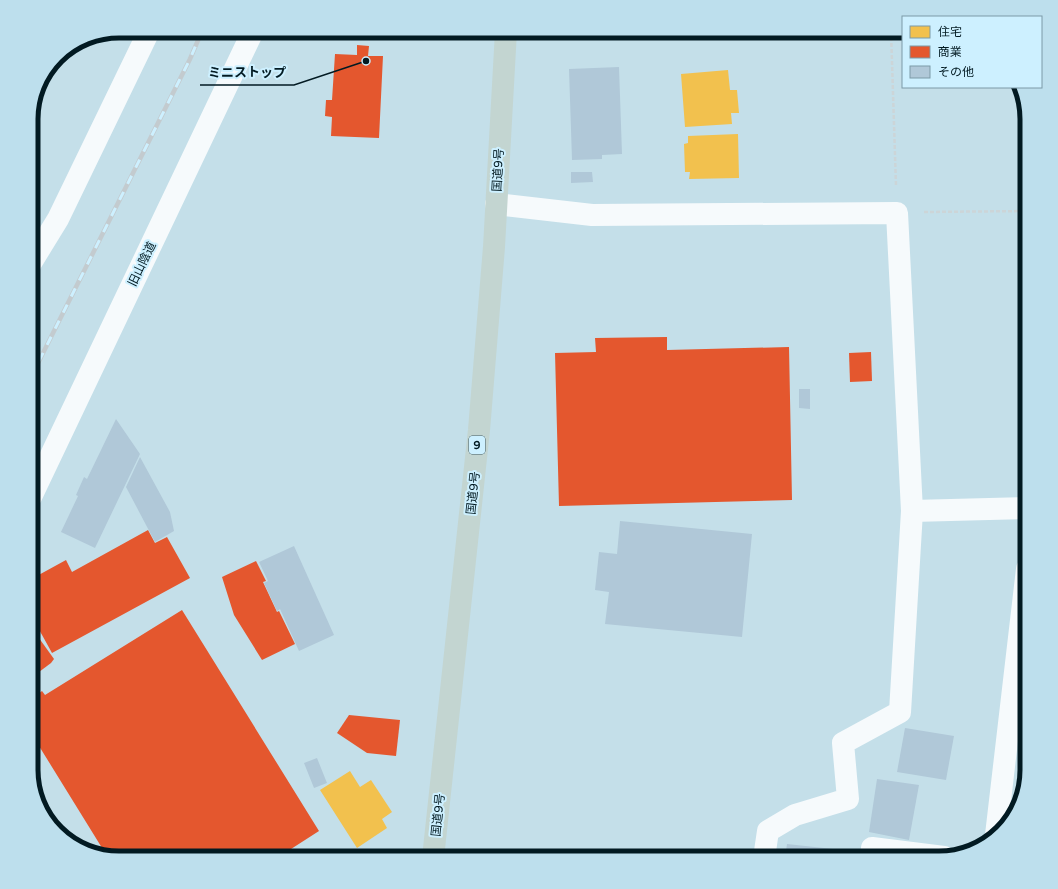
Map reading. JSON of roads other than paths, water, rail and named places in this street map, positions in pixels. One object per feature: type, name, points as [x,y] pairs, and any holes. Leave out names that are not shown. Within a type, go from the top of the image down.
[{"type":"highway","name":"国道9号","points":[[434,851],[477,446],[496,204],[506,38]]},
{"type":"street","points":[[38,252],[58,219],[146,38]]},
{"type":"street","name":"旧山陰道","points":[[38,482],[251,38]]},
{"type":"street","points":[[496,204],[592,215],[897,213],[912,511],[900,712],[844,743],[848,800],[795,815],[768,831],[765,851]]},
{"type":"street","points":[[912,511],[1020,508]]},
{"type":"street","points":[[997,826],[1020,629]]},
{"type":"street","points":[[872,851],[872,848],[896,851]]},
{"type":"railway","points":[[38,363],[190,59],[199,38]]},
{"type":"place","name":"ミニストップ","points":[[366,61]]}]
